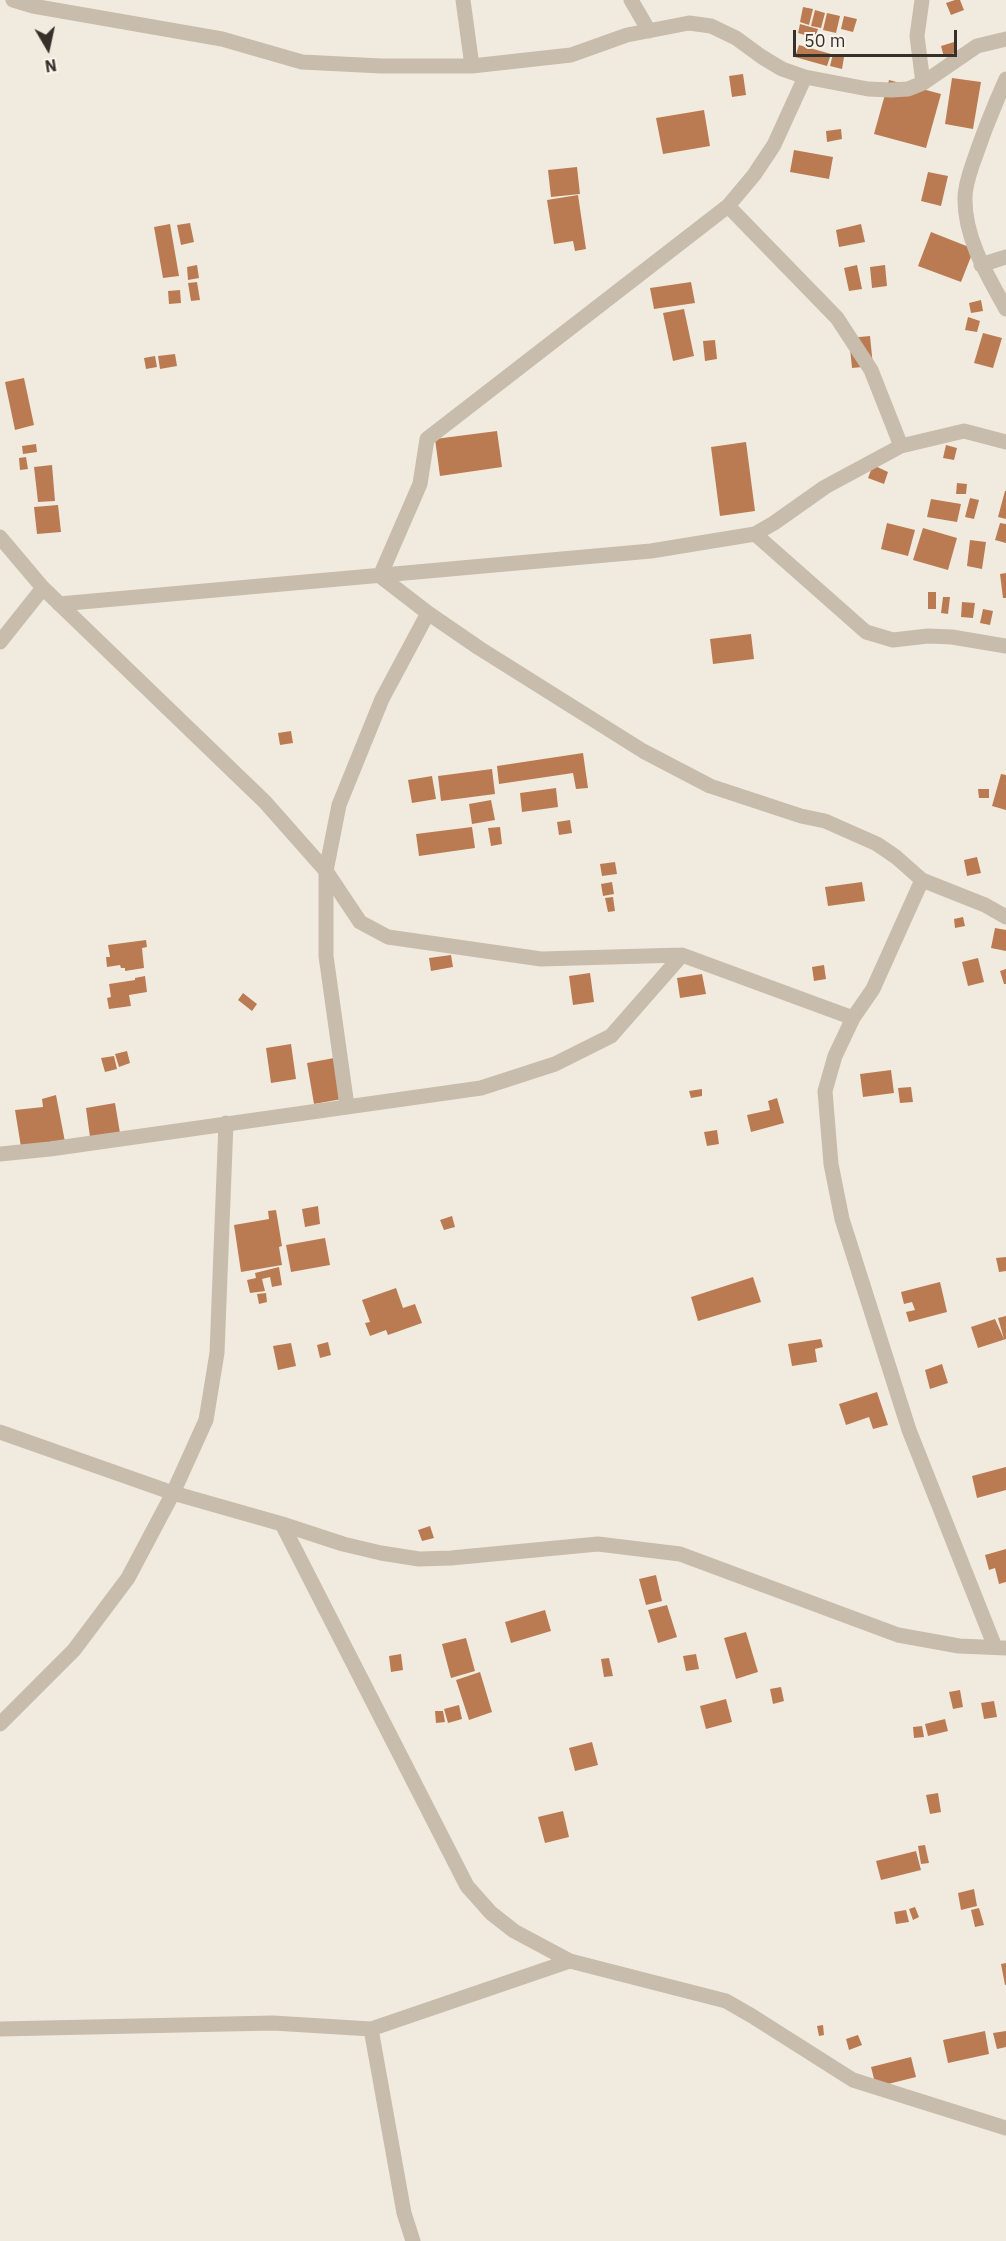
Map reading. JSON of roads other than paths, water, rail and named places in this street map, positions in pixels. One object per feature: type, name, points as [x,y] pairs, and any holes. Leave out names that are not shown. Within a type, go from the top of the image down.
[{"type":"street","points":[[13,0],[33,6],[222,39],[302,62],[381,66],[472,66],[571,55],[627,35],[689,23],[711,26],[736,38],[782,69],[805,78],[868,89],[891,90],[923,83],[971,49],[988,42],[1006,39]]},
{"type":"street","points":[[464,0],[472,66]]},
{"type":"street","points":[[631,0],[649,31]]},
{"type":"street","points":[[922,0],[917,36],[923,83]]},
{"type":"street","points":[[380,576],[420,484],[427,439],[728,206],[754,175],[774,145],[805,78]]},
{"type":"street","points":[[1006,79],[984,126],[964,196],[967,218],[981,265],[1006,309]]},
{"type":"street","points":[[728,206],[837,318],[871,370],[902,446]]},
{"type":"street","points":[[981,265],[1006,257]]},
{"type":"street","points":[[59,604],[651,551],[755,534],[825,487],[902,446],[964,431],[1006,442]]},
{"type":"street","points":[[755,534],[866,632],[893,640],[928,636],[975,640],[1006,646]]},
{"type":"street","points":[[0,537],[43,588],[264,802],[326,871],[360,922],[388,937],[541,959],[682,955],[853,1018]]},
{"type":"street","points":[[380,576],[488,655],[643,751],[710,786],[801,816],[825,821],[877,844],[922,880],[986,905],[1006,917]]},
{"type":"street","points":[[0,642],[43,588]]},
{"type":"street","points":[[347,1106],[326,956],[326,871],[339,805],[382,699],[428,613]]},
{"type":"street","points":[[0,1432],[173,1493],[343,1544],[419,1559],[489,1555],[598,1544],[681,1554],[898,1635],[959,1646],[1001,1647],[909,1430],[842,1220],[831,1164],[825,1092],[835,1056],[853,1018],[873,989],[922,880]]},
{"type":"street","points":[[0,1154],[50,1149],[481,1088],[555,1064],[610,1036],[682,955]]},
{"type":"street","points":[[0,1724],[74,1650],[128,1578],[173,1493],[206,1419],[216,1353],[226,1123]]},
{"type":"street","points":[[282,1524],[467,1886],[491,1913],[514,1931],[570,1961],[726,2001],[853,2080],[1006,2127]]},
{"type":"street","points":[[0,2030],[273,2023],[371,2029],[570,1961]]},
{"type":"street","points":[[371,2029],[404,2212],[413,2241]]}]
